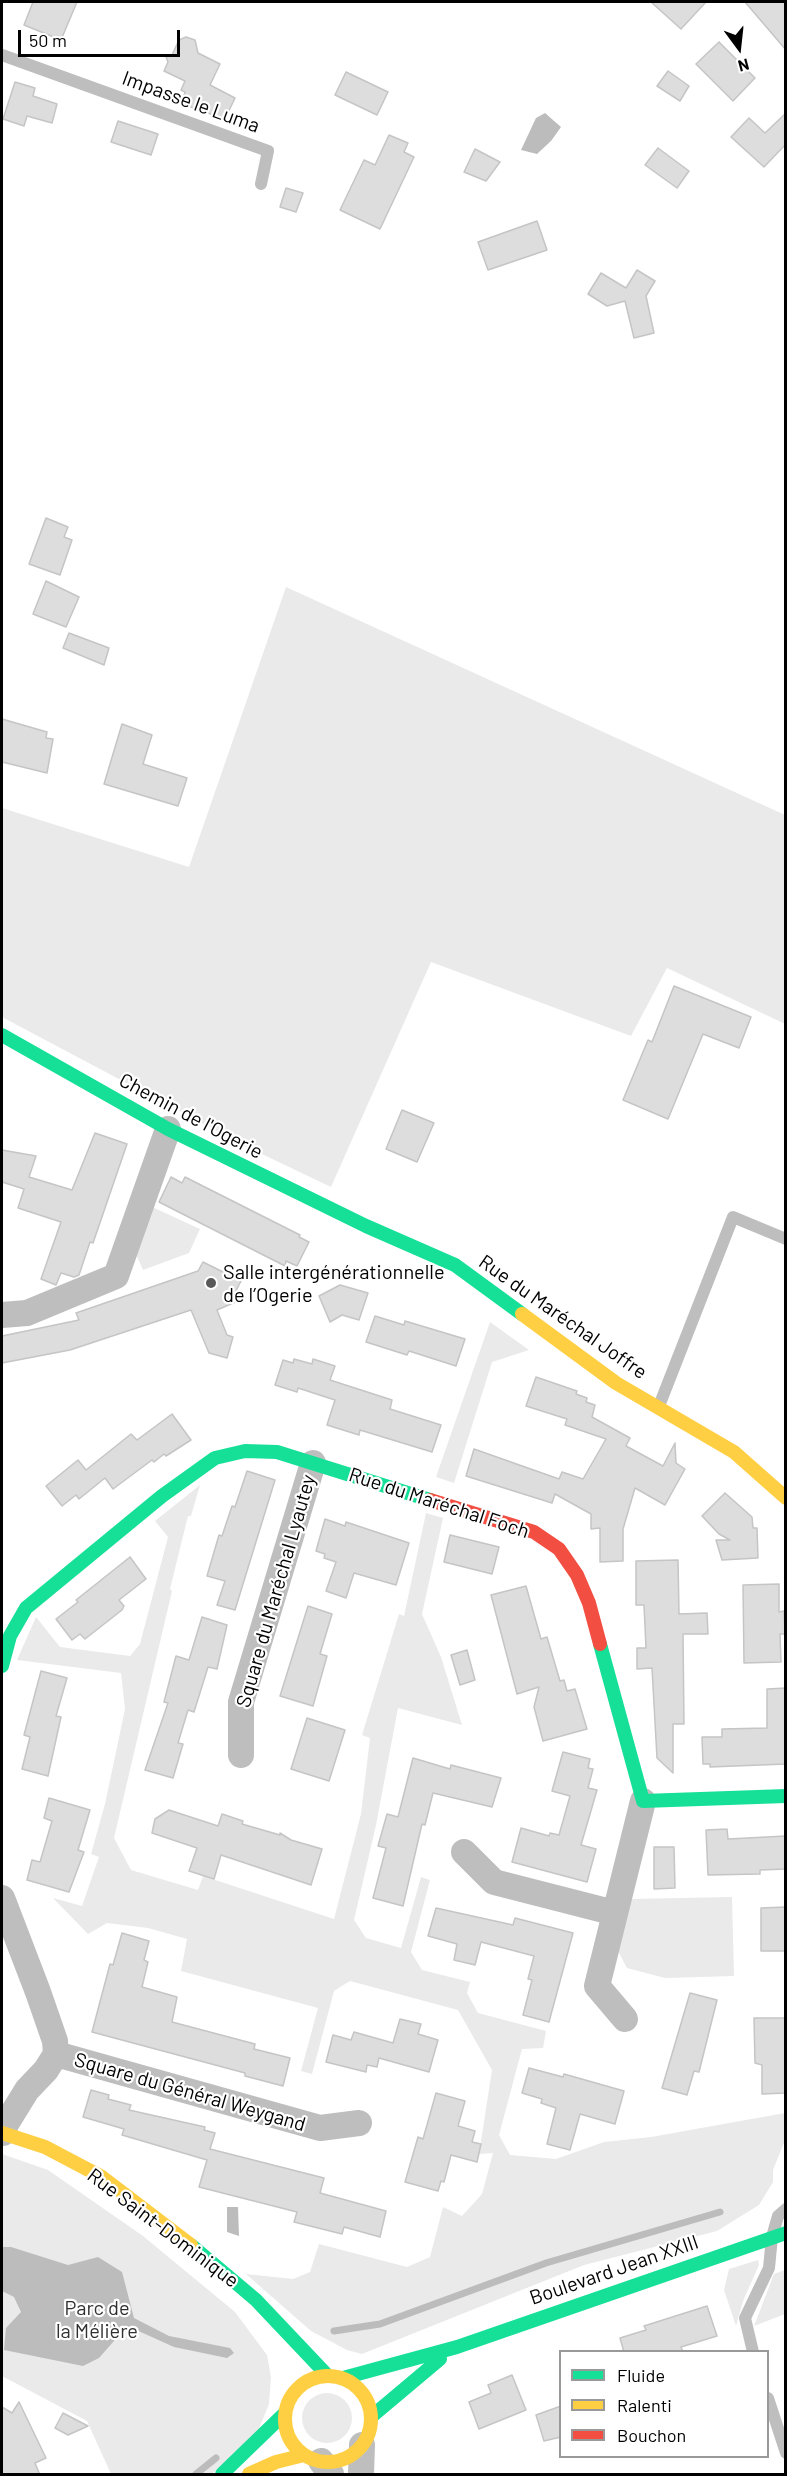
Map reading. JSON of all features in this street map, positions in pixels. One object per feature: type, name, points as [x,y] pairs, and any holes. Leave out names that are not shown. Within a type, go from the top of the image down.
[{"type":"street","name":"Chemin de l'Ogerie","points":[[2,1035],[168,1129],[366,1226]]},
{"type":"street","points":[[2,1315],[27,1313],[116,1276],[168,1129]]},
{"type":"street","name":"Rue du Maréchal Joffre","points":[[366,1226],[455,1265],[615,1383],[659,1406],[734,1452],[786,1498]]},
{"type":"street","name":"Rue du Maréchal Foch","points":[[2,1666],[10,1636],[32,1602],[202,1465],[215,1458],[245,1451],[277,1452],[534,1532],[559,1549],[577,1575],[588,1603],[643,1801]]},
{"type":"street","name":"Square du Maréchal Lyautey","points":[[241,1755],[241,1702],[313,1463]]},
{"type":"street","points":[[625,2019],[597,1986],[643,1801],[786,1796]]},
{"type":"street","points":[[464,1851],[494,1882],[615,1913]]},
{"type":"street","points":[[2,1898],[49,2023],[56,2054],[46,2070],[27,2090],[2,2133]]},
{"type":"street","name":"Square du Général Weygand","points":[[56,2054],[320,2128],[359,2123]]},
{"type":"street","name":"Rue Saint-Dominique","points":[[2,2133],[45,2147],[102,2177],[211,2261],[256,2300],[327,2375]]},
{"type":"street","name":"Boulevard Jean XXIII","points":[[457,2347],[779,2235]]},
{"type":"street","name":"Rue Saint-Dominique","points":[[256,2300],[279,2348]]},
{"type":"street","points":[[343,2378],[457,2347]]},
{"type":"street","points":[[371,2418],[408,2383],[457,2347]]},
{"type":"street","points":[[222,2475],[284,2414],[291,2396],[306,2381],[327,2375],[343,2378],[360,2389],[369,2407],[371,2418],[367,2436],[362,2445],[344,2458],[319,2464],[283,2460],[249,2475]]},
{"type":"street","points":[[288,2380],[291,2396]]},
{"type":"street","points":[[284,2414],[288,2437],[319,2464]]},
{"type":"street","points":[[362,2445],[362,2475]]},
{"type":"lane","name":"Impasse le Luma","points":[[2,55],[268,151],[261,184]]},
{"type":"lane","points":[[659,1406],[733,1217],[786,1239]]},
{"type":"lane","points":[[753,2350],[745,2318],[769,2268],[779,2235],[778,2216],[786,2209]]},
{"type":"lane","points":[[769,2401],[786,2453]]},
{"type":"green space","points":[[286,587],[785,815],[785,1024],[667,968],[631,1036],[431,962],[331,1187],[245,1146],[2,1017],[2,808],[189,867]]},
{"type":"green space","points":[[152,1207],[200,1229],[189,1253],[143,1270],[135,1252]]},
{"type":"green space","points":[[490,1322],[529,1350],[492,1362],[454,1483],[436,1477]]},
{"type":"green space","points":[[200,1485],[191,1516],[188,1516],[170,1589],[172,1591],[114,1838],[131,1870],[198,1890],[203,1876],[334,1919],[361,1814],[370,1738],[362,1735],[399,1614],[404,1616],[426,1513],[443,1518],[422,1614],[441,1657],[462,1725],[398,1708],[376,1825],[354,1920],[366,1938],[401,1948],[421,1877],[430,1880],[411,1952],[422,1970],[470,1982],[467,1993],[478,2013],[546,2031],[543,2048],[522,2049],[499,2135],[510,2155],[556,2159],[604,2142],[651,2137],[785,2113],[785,2140],[773,2170],[773,2182],[759,2205],[717,2231],[584,2265],[362,2354],[347,2350],[311,2331],[246,2274],[293,2279],[310,2272],[319,2244],[407,2267],[430,2257],[443,2207],[462,2216],[482,2194],[493,2153],[479,2154],[492,2070],[458,2010],[350,1981],[334,1991],[312,2074],[301,2071],[318,2008],[181,1971],[187,1939],[148,1928],[107,1923],[88,1934],[53,1898],[82,1906],[99,1857],[91,1854],[105,1804],[125,1709],[121,1673],[17,1660],[36,1617],[60,1647],[130,1656],[140,1644],[168,1537],[155,1521]]},
{"type":"green space","points":[[732,1897],[734,1976],[665,1978],[627,1968],[617,1949],[630,1899]]},
{"type":"green space","name":"Parc de la Mélière","points":[[2,2154],[48,2170],[143,2236],[235,2312],[267,2355],[271,2377],[269,2404],[258,2431],[212,2474],[111,2474],[87,2421],[2,2376]]},
{"type":"green space","points":[[758,2260],[759,2265],[743,2301],[736,2326],[724,2290],[729,2269]]},
{"type":"green space","points":[[785,2270],[785,2314],[754,2326],[774,2274]]},
{"type":"green space","points":[[327,2393],[336,2395],[347,2404],[352,2418],[350,2427],[341,2438],[327,2443],[318,2441],[307,2432],[302,2418],[304,2409],[313,2398]]},
{"type":"shaded area","points":[[545,113],[561,127],[551,141],[537,154],[521,150],[536,118]]},
{"type":"shaded area","points":[[227,2207],[238,2207],[239,2236],[227,2232]]},
{"type":"shaded area","points":[[2,2247],[11,2247],[68,2265],[98,2257],[122,2272],[134,2318],[169,2336],[230,2348],[234,2353],[227,2358],[174,2347],[134,2329],[121,2333],[99,2358],[83,2366],[4,2350],[6,2328],[21,2312],[14,2297],[2,2291]]},
{"type":"building","points":[[33,2],[77,2],[61,40],[24,25]]},
{"type":"building","points":[[651,2],[706,2],[681,29]]},
{"type":"building","points":[[745,2],[786,2],[786,50]]},
{"type":"building","points":[[186,37],[195,40],[198,53],[220,64],[210,85],[235,98],[225,119],[182,104],[185,92],[181,90],[185,81],[164,71],[168,62],[166,57],[172,55],[179,40]]},
{"type":"building","points":[[719,42],[755,78],[733,101],[696,64]]},
{"type":"building","points":[[668,71],[689,86],[680,101],[657,86]]},
{"type":"building","points":[[346,72],[388,92],[377,115],[335,95]]},
{"type":"building","points":[[15,82],[35,88],[33,96],[57,104],[52,123],[27,116],[24,126],[3,119]]},
{"type":"building","points":[[786,113],[786,144],[764,167],[731,137],[749,118],[765,133]]},
{"type":"building","points":[[118,121],[158,134],[151,155],[111,142]]},
{"type":"building","points":[[389,135],[408,143],[404,152],[414,157],[380,229],[340,210],[364,160],[375,165]]},
{"type":"building","points":[[658,148],[689,171],[677,188],[645,165]]},
{"type":"building","points":[[475,149],[500,162],[486,181],[464,172]]},
{"type":"building","points":[[286,188],[303,193],[296,212],[280,207]]},
{"type":"building","points":[[537,221],[547,250],[488,270],[478,242]]},
{"type":"building","points":[[637,270],[655,281],[646,296],[654,333],[634,338],[625,301],[607,306],[588,294],[601,273],[626,288]]},
{"type":"building","points":[[46,518],[68,527],[64,537],[72,540],[60,575],[29,564]]},
{"type":"building","points":[[46,581],[79,597],[66,627],[33,614]]},
{"type":"building","points":[[69,633],[109,648],[104,665],[63,648]]},
{"type":"building","points":[[2,719],[47,732],[46,738],[53,739],[47,773],[2,762]]},
{"type":"building","points":[[122,724],[152,735],[143,764],[187,778],[178,806],[104,784]]},
{"type":"building","points":[[674,986],[751,1017],[739,1048],[703,1034],[668,1119],[623,1100],[648,1040],[652,1042]]},
{"type":"building","points":[[402,1110],[434,1123],[417,1162],[386,1149]]},
{"type":"building","points":[[95,1133],[127,1144],[93,1243],[90,1242],[79,1275],[74,1277],[61,1273],[56,1285],[41,1279],[61,1222],[18,1208],[24,1189],[2,1182],[2,1150],[36,1156],[29,1177],[72,1190]]},
{"type":"building","points":[[171,1177],[182,1183],[185,1177],[300,1235],[299,1237],[309,1242],[297,1266],[286,1261],[285,1266],[159,1202]]},
{"type":"building","points":[[203,1262],[241,1281],[235,1293],[238,1301],[217,1310],[227,1335],[233,1337],[227,1358],[209,1353],[191,1310],[70,1350],[2,1363],[2,1336],[79,1320],[76,1313],[198,1271]]},
{"type":"building","points":[[340,1285],[368,1293],[359,1320],[342,1315],[330,1322],[319,1296]]},
{"type":"building","points":[[375,1316],[404,1325],[405,1321],[465,1339],[456,1366],[409,1351],[407,1355],[366,1342]]},
{"type":"building","points":[[294,1359],[312,1364],[313,1359],[335,1366],[330,1380],[392,1400],[390,1409],[441,1425],[432,1452],[360,1430],[359,1435],[327,1425],[335,1400],[298,1388],[297,1392],[275,1385],[283,1360],[293,1363]]},
{"type":"building","points":[[536,1377],[577,1391],[576,1394],[587,1398],[586,1402],[595,1405],[592,1417],[630,1438],[626,1446],[663,1466],[675,1443],[676,1463],[685,1469],[665,1505],[635,1488],[623,1529],[623,1561],[600,1562],[600,1528],[591,1529],[591,1514],[555,1494],[552,1503],[466,1476],[474,1449],[559,1479],[562,1472],[583,1479],[606,1439],[565,1425],[567,1419],[526,1406]]},
{"type":"building","points":[[172,1414],[191,1440],[166,1456],[164,1454],[154,1462],[152,1460],[113,1489],[105,1478],[79,1499],[76,1495],[62,1506],[46,1486],[78,1460],[86,1470],[131,1434],[137,1440]]},
{"type":"building","points":[[247,1471],[275,1480],[235,1610],[217,1605],[225,1581],[207,1576],[219,1535],[222,1536],[232,1506],[235,1507]]},
{"type":"building","points":[[725,1493],[752,1517],[753,1528],[757,1528],[758,1558],[722,1560],[716,1540],[730,1540],[719,1534],[702,1516]]},
{"type":"building","points":[[325,1519],[345,1526],[346,1522],[409,1543],[396,1585],[354,1573],[346,1598],[326,1591],[336,1562],[324,1558],[325,1554],[316,1551]]},
{"type":"building","points":[[450,1535],[499,1547],[492,1574],[444,1562]]},
{"type":"building","points":[[130,1557],[146,1579],[119,1600],[124,1606],[122,1610],[85,1639],[80,1634],[72,1640],[56,1619]]},
{"type":"building","points":[[678,1560],[679,1614],[707,1613],[708,1634],[683,1634],[684,1724],[673,1724],[673,1773],[657,1758],[652,1668],[637,1669],[637,1648],[646,1648],[644,1605],[636,1605],[636,1561]]},
{"type":"building","points":[[779,1584],[779,1612],[784,1611],[785,1634],[780,1634],[781,1662],[744,1663],[743,1585]]},
{"type":"building","points":[[526,1586],[541,1639],[547,1637],[560,1681],[564,1680],[567,1691],[575,1689],[587,1729],[543,1741],[534,1707],[539,1687],[517,1694],[491,1595]]},
{"type":"building","points":[[308,1606],[332,1614],[320,1654],[327,1656],[313,1706],[280,1696]]},
{"type":"building","points":[[202,1617],[227,1625],[217,1669],[208,1667],[194,1712],[188,1710],[178,1743],[183,1744],[173,1778],[145,1770],[168,1703],[164,1702],[176,1656],[189,1660]]},
{"type":"building","points":[[467,1650],[475,1680],[460,1685],[451,1655]]},
{"type":"building","points":[[41,1671],[67,1678],[56,1716],[61,1717],[48,1776],[22,1769],[30,1737],[24,1735]]},
{"type":"building","points":[[786,1688],[786,1764],[710,1767],[710,1764],[703,1764],[702,1737],[722,1737],[722,1729],[767,1728],[767,1689]]},
{"type":"building","points":[[307,1718],[345,1730],[329,1781],[291,1769]]},
{"type":"building","points":[[563,1752],[590,1759],[588,1768],[593,1769],[588,1788],[597,1790],[581,1845],[596,1849],[587,1882],[512,1862],[521,1828],[549,1836],[550,1833],[559,1835],[570,1796],[552,1791]]},
{"type":"building","points":[[413,1758],[450,1769],[451,1765],[501,1778],[492,1807],[433,1793],[425,1825],[422,1824],[403,1906],[373,1898],[386,1848],[378,1846],[387,1814],[398,1817]]},
{"type":"building","points":[[49,1798],[90,1810],[78,1850],[84,1852],[69,1892],[27,1880],[32,1860],[40,1862],[52,1821],[44,1818]]},
{"type":"building","points":[[169,1810],[218,1826],[222,1814],[243,1821],[242,1824],[280,1835],[280,1833],[291,1840],[322,1849],[311,1885],[221,1855],[214,1879],[189,1871],[197,1848],[152,1833],[155,1819]]},
{"type":"building","points":[[727,1829],[728,1839],[786,1836],[786,1869],[760,1870],[760,1874],[708,1875],[706,1830]]},
{"type":"building","points":[[654,1847],[674,1847],[675,1888],[654,1889]]},
{"type":"building","points":[[786,1907],[786,1951],[761,1951],[761,1908]]},
{"type":"building","points":[[436,1908],[513,1925],[515,1918],[573,1933],[549,2022],[523,2015],[532,1980],[528,1979],[534,1956],[481,1942],[475,1965],[454,1960],[457,1944],[428,1936]]},
{"type":"building","points":[[122,1933],[149,1941],[144,1960],[148,1962],[142,1987],[177,1997],[172,2022],[255,2044],[254,2049],[290,2058],[283,2086],[245,2076],[245,2073],[92,2032],[110,1964],[113,1965]]},
{"type":"building","points":[[690,1993],[717,2000],[699,2072],[694,2071],[687,2095],[662,2088]]},
{"type":"building","points":[[754,2018],[786,2018],[786,2093],[762,2094],[762,2065],[755,2063]]},
{"type":"building","points":[[400,2019],[421,2024],[418,2034],[438,2040],[429,2072],[379,2058],[377,2067],[367,2065],[366,2072],[326,2062],[333,2035],[351,2040],[354,2032],[393,2043]]},
{"type":"building","points":[[529,2068],[563,2077],[564,2074],[624,2091],[615,2124],[580,2114],[570,2150],[547,2144],[556,2108],[541,2103],[542,2099],[522,2093]]},
{"type":"building","points":[[91,2090],[109,2095],[108,2099],[131,2105],[129,2110],[205,2127],[204,2130],[215,2133],[210,2149],[324,2178],[320,2193],[386,2211],[380,2237],[344,2227],[342,2234],[294,2222],[297,2212],[199,2187],[207,2160],[122,2135],[124,2129],[83,2117]]},
{"type":"building","points":[[436,2093],[465,2101],[458,2126],[475,2131],[472,2142],[481,2144],[477,2162],[451,2155],[444,2182],[441,2181],[438,2191],[405,2182],[418,2137],[423,2139]]},
{"type":"building","points":[[707,2306],[717,2336],[681,2347],[682,2350],[623,2350],[620,2338],[646,2330],[644,2326]]},
{"type":"building","points":[[512,2375],[526,2410],[479,2429],[469,2402],[491,2393],[488,2385]]},
{"type":"building","points":[[19,2402],[46,2458],[35,2463],[40,2475],[2,2475],[2,2407],[12,2413]]},
{"type":"building","points":[[559,2407],[559,2437],[544,2441],[536,2415]]},
{"type":"building","points":[[63,2413],[88,2426],[68,2435],[55,2428]]},
{"type":"waterway","points":[[334,2331],[380,2324],[546,2263],[720,2212]]},
{"type":"waterway","points":[[196,2474],[216,2458]]},
{"type":"traffic: fast","points":[[2,1035],[168,1129],[366,1226],[455,1265],[522,1314]]},
{"type":"traffic: fast","points":[[2,1666],[10,1636],[26,1608],[162,1496],[215,1458],[245,1451],[277,1452],[430,1500]]},
{"type":"traffic: fast","points":[[600,1644],[643,1801],[786,1796]]},
{"type":"traffic: fast","points":[[343,2378],[457,2347],[786,2233]]},
{"type":"traffic: fast","points":[[191,2245],[256,2300],[327,2375]]},
{"type":"traffic: fast","points":[[371,2417],[440,2359]]},
{"type":"traffic: fast","points":[[222,2474],[284,2414]]},
{"type":"traffic: slow","points":[[522,1314],[616,1383],[734,1452],[786,1498]]},
{"type":"traffic: slow","points":[[2,2133],[45,2147],[102,2177],[191,2245]]},
{"type":"traffic: slow","points":[[328,2376],[352,2383],[364,2395],[371,2419],[364,2443],[352,2455],[328,2462],[304,2455],[292,2443],[285,2419],[292,2395],[304,2383],[328,2376]]},
{"type":"traffic: slow","points":[[249,2474],[276,2462],[304,2455]]},
{"type":"traffic: jam","points":[[430,1500],[534,1532],[559,1549],[577,1575],[589,1603],[600,1644]]},
{"type":"place","name":"Salle intergénérationnelle de l’Ogerie","points":[[211,1283]]}]
